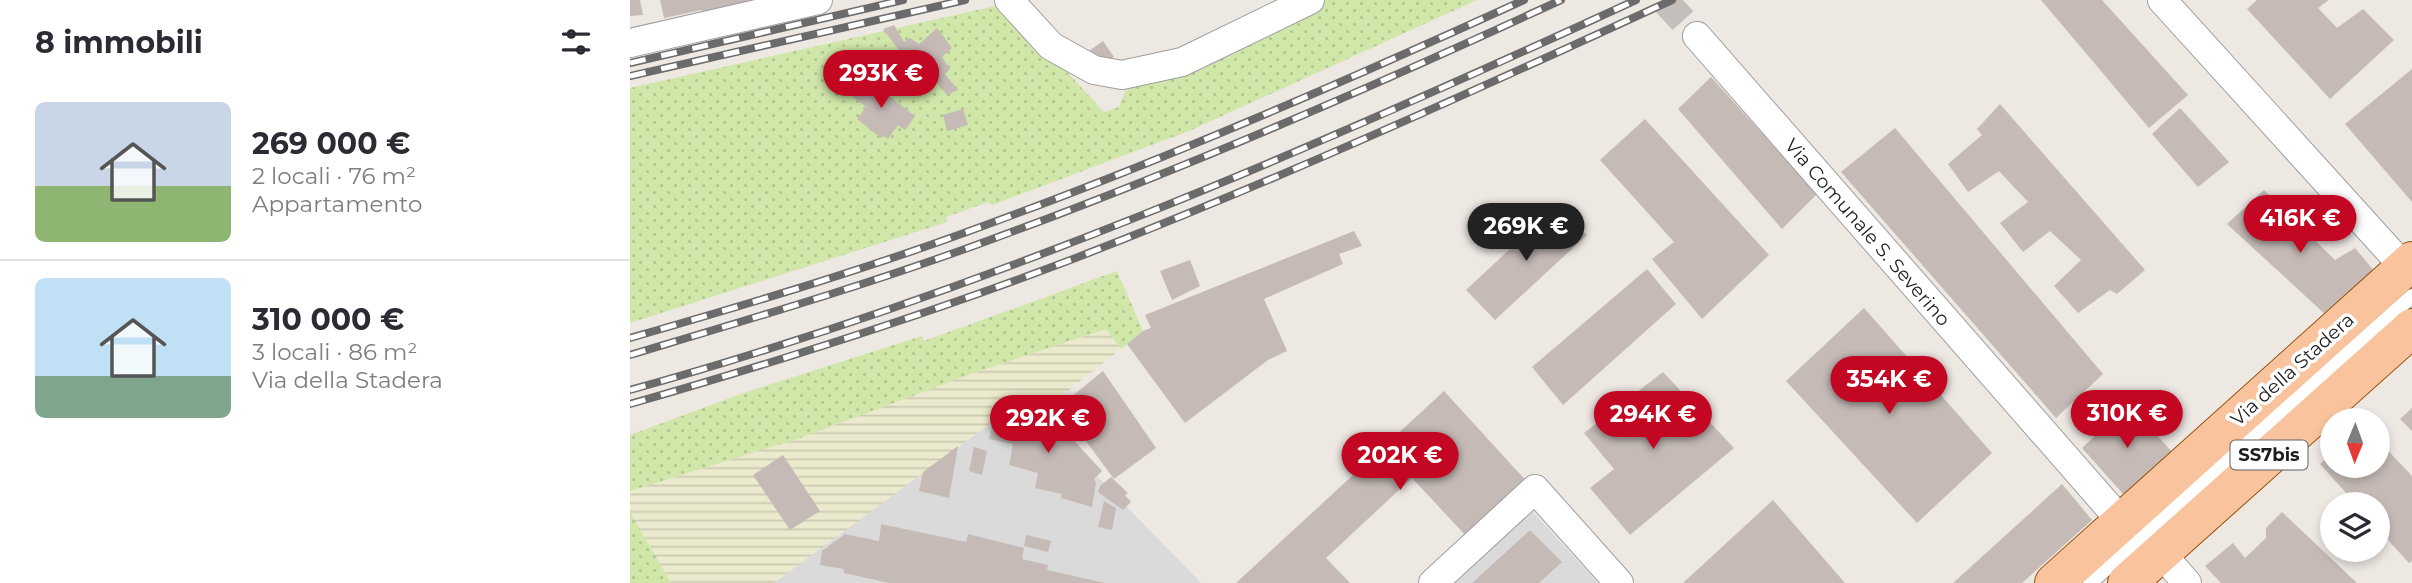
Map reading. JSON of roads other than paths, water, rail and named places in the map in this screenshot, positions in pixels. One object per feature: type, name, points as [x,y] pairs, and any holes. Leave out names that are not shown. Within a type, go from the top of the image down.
[{"type":"main road","name":"Via della Stadera","points":[[2054,583],[2410,275]]},
{"type":"main road","name":"SS7bis","points":[[2127,583],[2412,328]]},
{"type":"street","points":[[630,43],[818,0]]},
{"type":"street","points":[[1009,0],[1051,46],[1094,69],[1122,75],[1182,62],[1310,0]]},
{"type":"street","points":[[2162,0],[2410,275]]},
{"type":"street","name":"Via Comunale S. Severino","points":[[1697,36],[2122,522]]},
{"type":"street","points":[[1433,583],[1535,489],[1619,583]]},
{"type":"street","points":[[2160,552],[2187,583]]},
{"type":"lane","points":[[2090,583],[2410,275]]},
{"type":"tunnel","points":[[1664,0],[1697,36]]},
{"type":"railway","points":[[630,63],[903,0]]},
{"type":"railway","points":[[630,76],[965,0]]},
{"type":"railway","points":[[630,338],[851,271],[1052,200],[1256,118],[1524,0]]},
{"type":"railway","points":[[630,355],[899,272],[1060,214],[1276,127],[1561,0]]},
{"type":"railway","points":[[630,390],[760,352],[888,310],[1140,216],[1265,165],[1636,0]]},
{"type":"railway","points":[[630,404],[853,336],[1073,259],[1300,167],[1672,0]]}]
